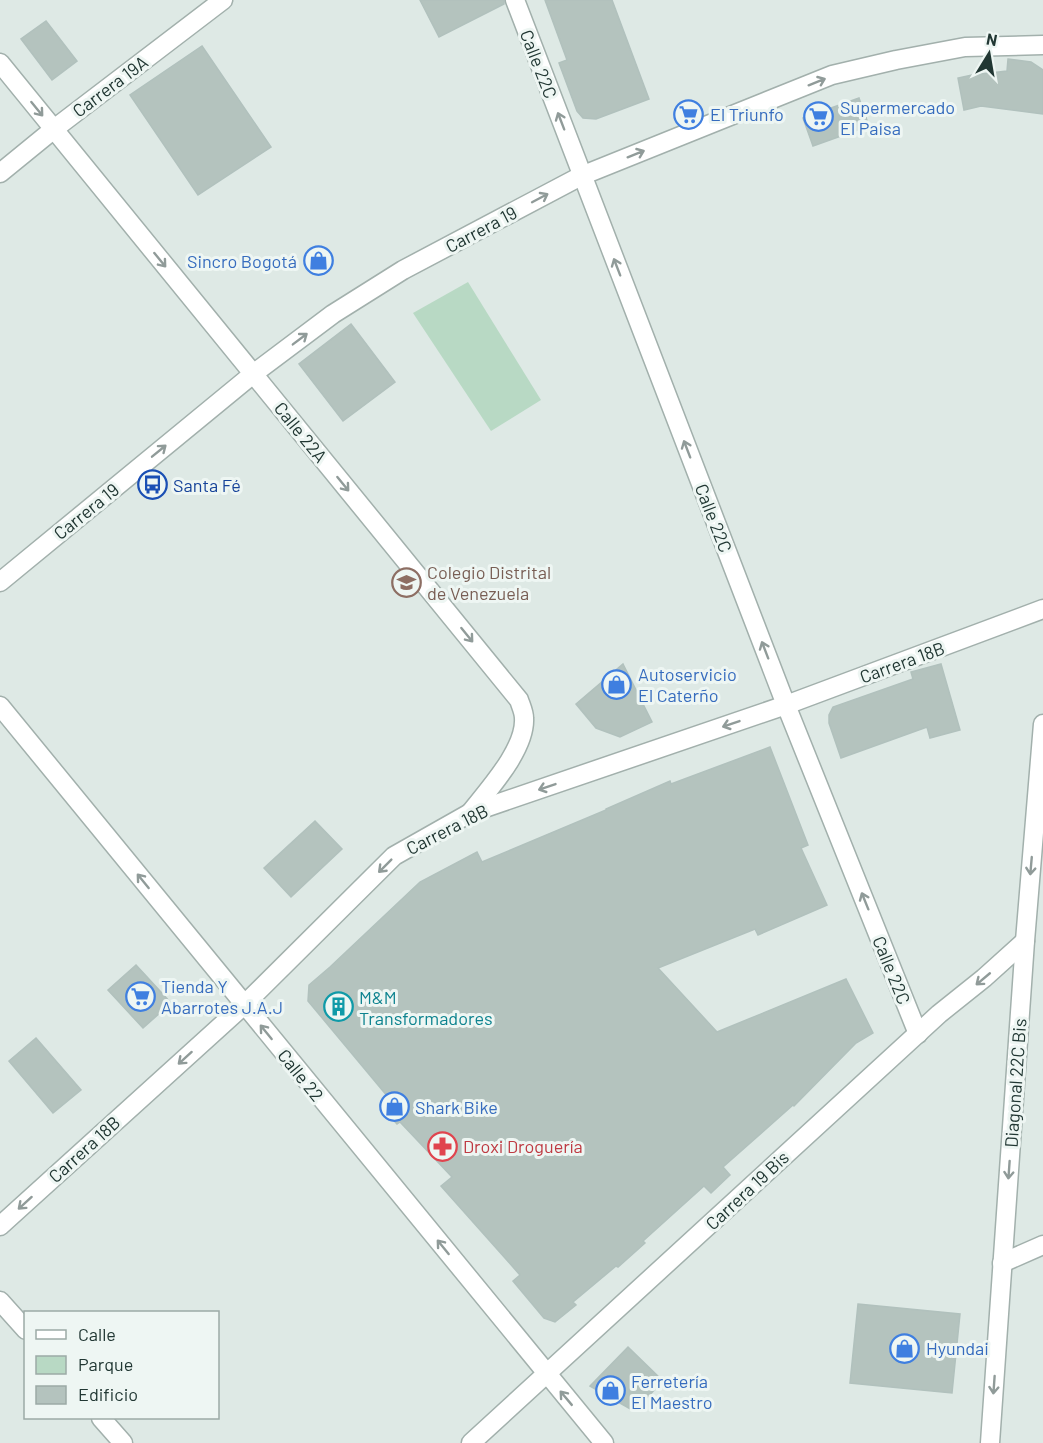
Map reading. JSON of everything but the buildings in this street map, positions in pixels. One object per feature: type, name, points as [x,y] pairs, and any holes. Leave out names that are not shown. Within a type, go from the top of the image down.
[{"type":"street","name":"Carrera 19A","points":[[0,173],[223,0]]},
{"type":"street","name":"Calle 22C","points":[[515,0],[786,705],[918,1034]]},
{"type":"street","name":"Carrera 19","points":[[0,582],[253,374],[333,314],[403,270],[581,176],[832,75],[966,47],[1043,45]]},
{"type":"street","name":"Calle 22A","points":[[0,63],[519,700],[525,717],[523,733],[497,778],[470,813]]},
{"type":"street","name":"Carrera 18B","points":[[0,1226],[244,1005],[394,856],[470,813],[786,705],[1043,609]]},
{"type":"street","name":"Calle 22","points":[[0,706],[604,1443]]},
{"type":"street","name":"Diagonal 22C Bis","points":[[990,1443],[1025,941],[1043,724]]},
{"type":"street","name":"Carrera 19 Bis","points":[[471,1443],[939,1014],[1025,941]]},
{"type":"street","points":[[1002,1263],[1043,1245]]},
{"type":"street","points":[[0,1300],[24,1328]]},
{"type":"street","points":[[102,1419],[123,1443]]},
{"type":"green space","points":[[468,282],[541,400],[491,431],[413,313]]},
{"type":"place","name":"El Triunfo","points":[[689,114]]},
{"type":"place","name":"Supermercado El Paisa","points":[[819,117]]},
{"type":"place","name":"Sincro Bogotá","points":[[318,261]]},
{"type":"place","name":"Santa Fé","points":[[152,485]]},
{"type":"place","name":"Colegio Distrital de Venezuela","points":[[406,582]]},
{"type":"place","name":"Autoservicio El Caterño","points":[[617,684]]},
{"type":"place","name":"Tienda Y Abarrotes J.A.J","points":[[140,996]]},
{"type":"place","name":"M&M Transformadores","points":[[338,1007]]},
{"type":"place","name":"Shark Bike","points":[[394,1107]]},
{"type":"place","name":"Droxi Droguería","points":[[442,1146]]},
{"type":"place","name":"Hyundai","points":[[905,1348]]},
{"type":"place","name":"Ferretería El Maestro","points":[[610,1391]]}]
